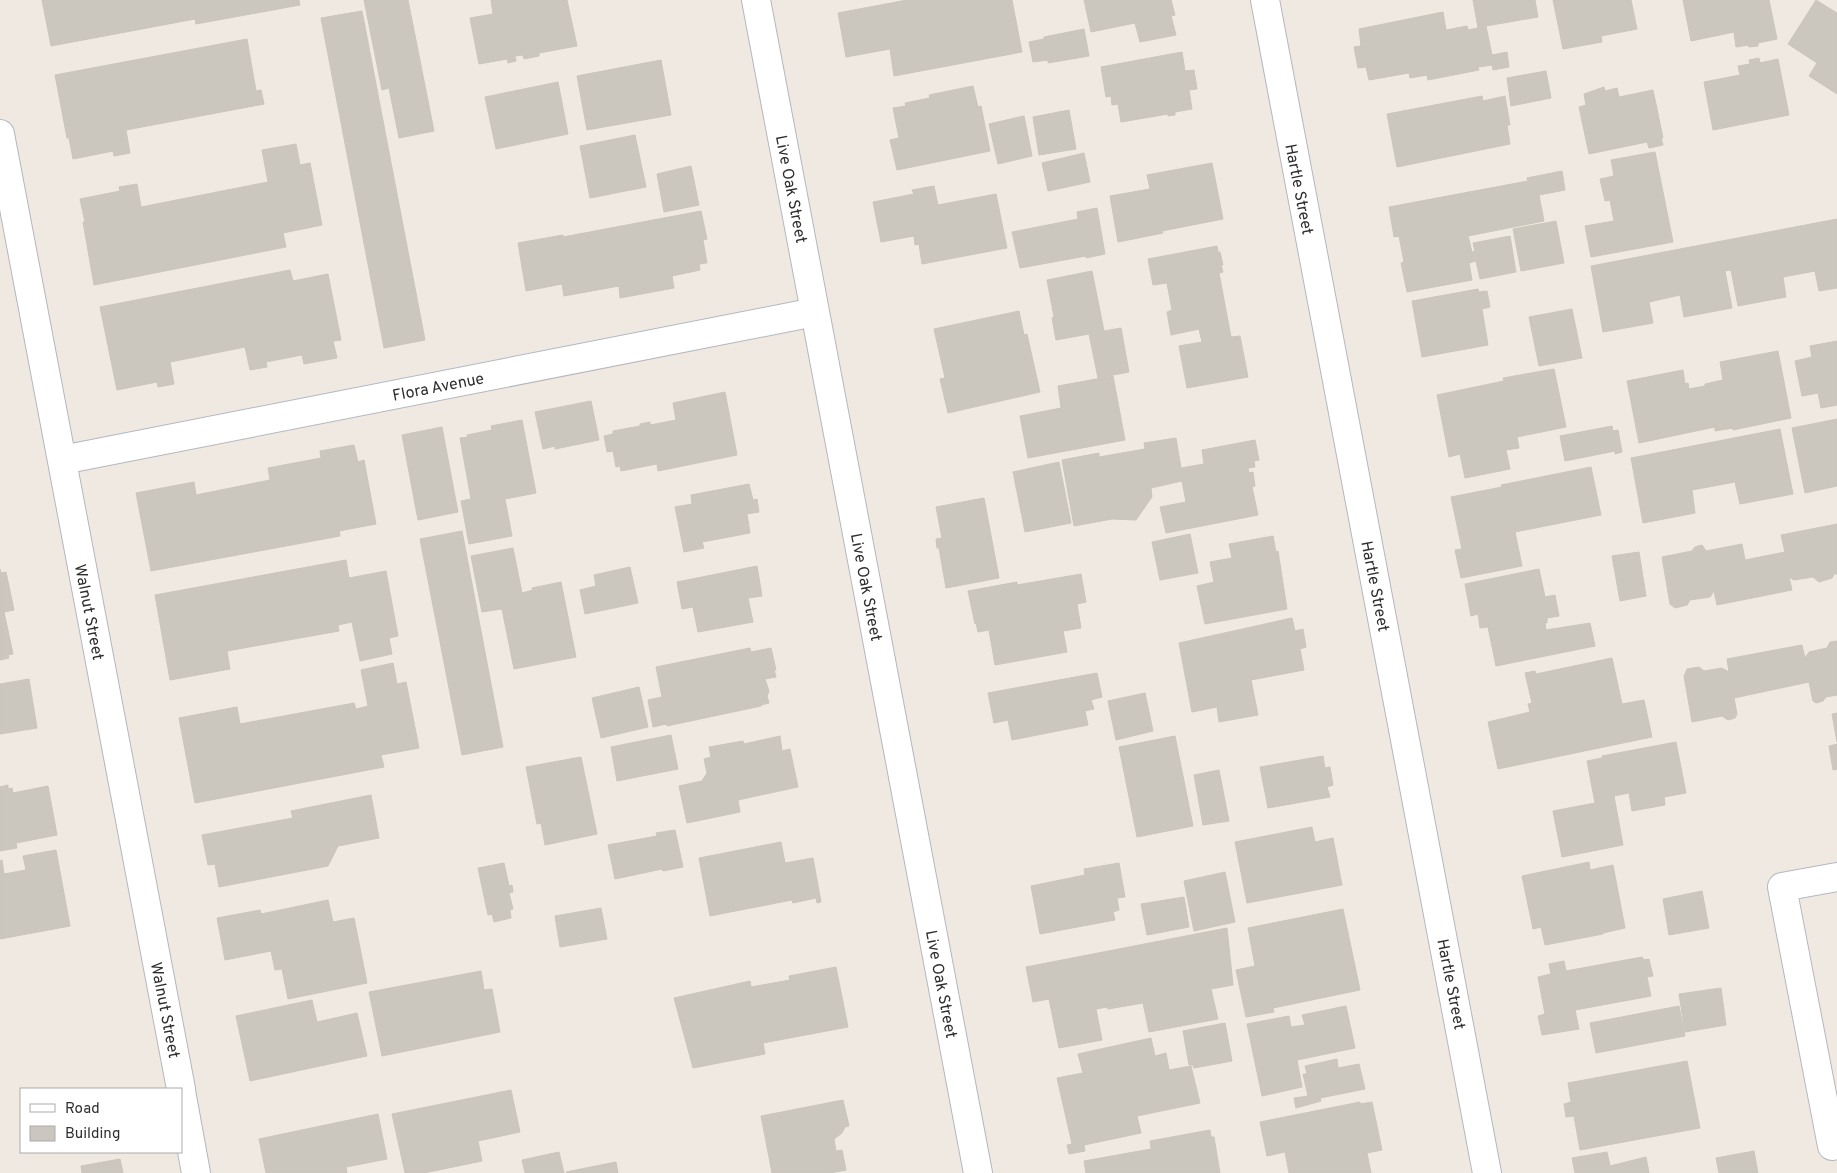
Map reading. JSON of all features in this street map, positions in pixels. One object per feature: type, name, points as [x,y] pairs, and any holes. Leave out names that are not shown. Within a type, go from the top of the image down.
[{"type":"street","name":"Live Oak Street","points":[[756,0],[978,1173]]},
{"type":"street","name":"Hartle Street","points":[[1265,0],[1487,1173]]},
{"type":"street","name":"Walnut Street","points":[[0,134],[181,1088]]},
{"type":"street","name":"Flora Avenue","points":[[62,460],[815,312]]},
{"type":"street","points":[[1837,877],[1782,887],[1832,1146],[1837,1145]]},
{"type":"street","name":"Walnut Street","points":[[182,1096],[196,1173]]},
{"type":"building","points":[[42,0],[299,0],[300,5],[196,24],[195,19],[51,46]]},
{"type":"building","points":[[364,0],[408,0],[434,131],[399,138],[389,88],[382,90]]},
{"type":"building","points":[[491,0],[567,0],[577,46],[539,53],[539,56],[524,59],[523,55],[515,56],[516,61],[508,63],[507,59],[479,64],[470,18],[493,14]]},
{"type":"building","points":[[907,0],[1012,0],[1022,52],[894,76],[890,49],[846,57],[838,13]]},
{"type":"building","points":[[1084,0],[1171,0],[1175,15],[1171,16],[1176,35],[1140,42],[1135,23],[1091,32]]},
{"type":"building","points":[[1473,0],[1535,0],[1538,17],[1486,26],[1492,55],[1507,52],[1509,67],[1493,70],[1492,65],[1478,67],[1479,70],[1428,80],[1427,75],[1410,78],[1409,73],[1369,80],[1366,67],[1358,68],[1354,47],[1361,46],[1359,29],[1443,12],[1446,30],[1467,26],[1468,30],[1478,28]]},
{"type":"building","points":[[1553,0],[1631,0],[1637,29],[1601,36],[1602,42],[1563,49]]},
{"type":"building","points":[[1683,0],[1769,0],[1777,39],[1758,43],[1758,46],[1736,47],[1734,32],[1691,41]]},
{"type":"building","points":[[1816,0],[1837,13],[1837,94],[1809,76],[1817,63],[1788,44]]},
{"type":"building","points":[[362,11],[425,340],[384,348],[321,18]]},
{"type":"building","points":[[1084,29],[1089,56],[1048,63],[1048,60],[1033,62],[1029,42]]},
{"type":"building","points":[[247,39],[256,91],[261,90],[264,104],[126,130],[130,153],[114,156],[113,151],[73,159],[55,75]]},
{"type":"building","points":[[1182,52],[1185,71],[1194,70],[1197,89],[1189,90],[1192,109],[1175,112],[1175,115],[1168,116],[1168,114],[1121,122],[1118,104],[1112,105],[1111,96],[1106,97],[1101,67]]},
{"type":"building","points":[[1759,58],[1760,63],[1778,59],[1789,115],[1713,130],[1704,82],[1740,75],[1738,66],[1750,64],[1749,60]]},
{"type":"building","points":[[661,60],[671,115],[587,130],[577,76]]},
{"type":"building","points":[[1546,71],[1551,98],[1511,106],[1507,78]]},
{"type":"building","points":[[558,82],[568,134],[496,149],[485,97]]},
{"type":"building","points":[[973,86],[978,107],[981,106],[990,151],[897,170],[890,140],[899,138],[893,108],[906,106],[905,103],[930,98],[929,95]]},
{"type":"building","points":[[1604,87],[1605,91],[1617,88],[1619,97],[1653,90],[1663,145],[1649,148],[1647,142],[1589,154],[1579,107],[1586,105],[1584,94]]},
{"type":"building","points":[[1482,96],[1483,101],[1505,96],[1510,125],[1507,125],[1510,144],[1397,167],[1387,114]]},
{"type":"building","points":[[1069,110],[1076,149],[1039,155],[1033,117]]},
{"type":"building","points":[[1024,116],[1032,156],[998,164],[989,124]]},
{"type":"building","points":[[635,135],[646,187],[590,198],[580,146]]},
{"type":"building","points":[[296,144],[300,165],[310,163],[322,225],[283,233],[286,247],[94,285],[80,199],[120,191],[119,187],[137,184],[141,207],[268,182],[262,150]]},
{"type":"building","points":[[1655,152],[1673,242],[1591,257],[1585,226],[1614,221],[1610,200],[1605,201],[1600,179],[1614,176],[1611,160]]},
{"type":"building","points":[[1084,153],[1090,182],[1048,191],[1042,163]]},
{"type":"building","points":[[1212,163],[1223,219],[1118,242],[1110,196],[1150,189],[1147,175]]},
{"type":"building","points":[[691,166],[699,205],[664,212],[657,174]]},
{"type":"building","points":[[1562,171],[1565,190],[1539,195],[1544,221],[1468,236],[1472,252],[1475,251],[1473,243],[1510,236],[1516,272],[1480,279],[1476,261],[1469,263],[1472,280],[1407,292],[1401,263],[1404,262],[1399,236],[1394,237],[1389,207],[1528,181],[1527,178]]},
{"type":"building","points":[[934,186],[938,205],[996,194],[1007,248],[922,264],[919,244],[915,245],[914,236],[881,242],[873,202],[914,194],[912,190]]},
{"type":"building","points":[[1097,208],[1105,254],[1020,268],[1012,232],[1078,219],[1077,212]]},
{"type":"building","points":[[701,211],[707,239],[703,240],[707,263],[699,264],[700,270],[672,276],[674,288],[620,298],[619,286],[564,296],[562,284],[526,291],[518,243],[563,235],[563,237]]},
{"type":"building","points":[[1837,219],[1837,288],[1819,291],[1815,271],[1783,277],[1786,297],[1738,306],[1731,270],[1725,271],[1732,308],[1684,317],[1680,295],[1649,302],[1653,323],[1603,332],[1591,266]]},
{"type":"building","points":[[1556,221],[1564,263],[1521,271],[1513,229]]},
{"type":"building","points":[[1217,246],[1223,265],[1221,265],[1223,272],[1219,273],[1231,337],[1240,336],[1248,377],[1187,388],[1179,346],[1202,342],[1199,329],[1171,335],[1167,312],[1172,310],[1167,283],[1153,285],[1148,259]]},
{"type":"building","points":[[290,270],[293,281],[328,274],[341,340],[333,341],[337,358],[304,364],[302,355],[266,362],[267,367],[250,370],[245,347],[170,362],[174,384],[158,387],[157,382],[117,390],[100,307]]},
{"type":"building","points":[[1092,271],[1104,331],[1121,328],[1129,372],[1098,378],[1089,334],[1056,340],[1047,280]]},
{"type":"building","points":[[1478,289],[1479,292],[1487,291],[1490,307],[1482,309],[1488,345],[1422,357],[1412,301]]},
{"type":"building","points":[[1572,309],[1582,358],[1539,366],[1529,317]]},
{"type":"building","points":[[1019,311],[1024,335],[1027,334],[1040,392],[948,413],[940,379],[945,378],[934,329]]},
{"type":"building","points":[[1837,341],[1837,405],[1821,408],[1818,393],[1802,396],[1795,361],[1812,357],[1810,346]]},
{"type":"building","points":[[1778,351],[1791,418],[1733,430],[1733,428],[1715,431],[1715,427],[1639,443],[1627,381],[1683,370],[1685,384],[1688,383],[1689,389],[1705,386],[1705,384],[1723,380],[1720,362]]},
{"type":"building","points":[[1554,369],[1566,427],[1517,437],[1519,448],[1506,450],[1510,469],[1465,478],[1460,454],[1449,457],[1437,395],[1504,381],[1503,378]]},
{"type":"building","points":[[1113,376],[1125,440],[1028,458],[1020,416],[1061,408],[1058,386]]},
{"type":"building","points":[[725,392],[737,455],[658,471],[657,464],[621,471],[620,466],[616,467],[613,451],[607,452],[604,436],[613,434],[613,431],[640,426],[640,424],[650,422],[650,425],[676,420],[673,403]]},
{"type":"building","points":[[591,401],[599,440],[555,449],[555,446],[543,449],[535,412]]},
{"type":"building","points":[[1837,419],[1837,486],[1805,493],[1792,428]]},
{"type":"building","points":[[522,420],[536,493],[505,499],[512,536],[469,544],[461,501],[471,499],[460,438],[492,430],[491,426]]},
{"type":"building","points":[[1612,426],[1613,431],[1618,430],[1622,452],[1615,454],[1615,451],[1565,461],[1560,436]]},
{"type":"building","points":[[442,427],[458,512],[418,520],[402,435]]},
{"type":"building","points":[[1780,429],[1793,494],[1740,504],[1735,482],[1692,490],[1695,513],[1643,523],[1631,458]]},
{"type":"building","points":[[1176,438],[1181,468],[1204,464],[1202,450],[1255,440],[1259,460],[1254,461],[1255,467],[1248,468],[1249,473],[1253,472],[1255,486],[1252,487],[1258,515],[1166,533],[1160,507],[1186,502],[1182,481],[1151,488],[1152,497],[1136,520],[1112,519],[1074,526],[1062,460],[1099,453],[1099,457],[1145,449],[1144,443]]},
{"type":"building","points":[[354,445],[358,462],[364,460],[376,524],[339,531],[340,536],[151,571],[136,493],[194,482],[196,495],[270,480],[268,468],[321,458],[320,451]]},
{"type":"building","points":[[1059,462],[1071,523],[1025,532],[1013,472]]},
{"type":"building","points":[[1591,467],[1601,515],[1515,532],[1522,566],[1461,578],[1455,550],[1462,549],[1451,497]]},
{"type":"building","points":[[749,484],[753,500],[757,499],[759,512],[747,514],[750,533],[702,542],[704,548],[684,552],[675,507],[692,504],[691,495]]},
{"type":"building","points":[[984,498],[999,578],[946,588],[939,548],[937,548],[936,539],[942,538],[936,507]]},
{"type":"building","points":[[1837,524],[1837,575],[1835,573],[1832,578],[1819,582],[1813,577],[1794,580],[1789,577],[1792,590],[1717,605],[1714,591],[1710,597],[1690,600],[1687,605],[1675,608],[1670,604],[1662,557],[1692,551],[1695,547],[1702,545],[1706,551],[1742,544],[1745,560],[1785,552],[1781,535]]},
{"type":"building","points":[[462,531],[503,747],[462,755],[420,539]]},
{"type":"building","points":[[1190,534],[1198,573],[1160,580],[1152,542]]},
{"type":"building","points":[[1273,536],[1276,552],[1278,551],[1287,609],[1205,624],[1197,586],[1214,582],[1210,562],[1232,558],[1229,544]]},
{"type":"building","points":[[513,548],[522,593],[533,590],[532,588],[561,582],[576,657],[514,669],[502,609],[482,612],[471,556]]},
{"type":"building","points":[[1639,552],[1646,596],[1620,601],[1612,556]]},
{"type":"building","points":[[346,560],[349,578],[386,571],[398,636],[389,638],[392,654],[360,661],[352,622],[338,625],[339,631],[227,651],[230,669],[170,680],[155,595]]},
{"type":"building","points":[[757,566],[762,596],[748,598],[753,622],[698,632],[693,607],[682,609],[677,582]]},
{"type":"building","points":[[630,567],[638,603],[585,614],[580,590],[596,586],[594,575]]},
{"type":"building","points":[[0,569],[1,573],[6,572],[14,610],[4,612],[13,654],[8,655],[9,658],[0,660]]},
{"type":"building","points":[[1539,569],[1545,597],[1555,595],[1559,616],[1547,618],[1547,623],[1545,623],[1546,630],[1590,623],[1595,646],[1496,666],[1488,627],[1480,628],[1478,614],[1471,616],[1465,584]]},
{"type":"building","points":[[1081,574],[1086,602],[1077,604],[1081,628],[1063,631],[1067,652],[995,665],[989,630],[978,632],[968,591],[1017,582],[1017,585]]},
{"type":"building","points":[[1292,618],[1295,631],[1303,629],[1306,647],[1300,649],[1304,670],[1251,680],[1258,715],[1219,722],[1217,707],[1192,712],[1179,643]]},
{"type":"building","points":[[1837,641],[1837,695],[1826,697],[1823,701],[1816,703],[1813,701],[1809,682],[1734,698],[1737,714],[1735,718],[1728,720],[1722,716],[1692,722],[1684,676],[1687,669],[1699,667],[1704,671],[1722,668],[1729,672],[1727,659],[1802,645],[1805,658],[1809,652],[1827,648],[1830,642]]},
{"type":"building","points":[[750,648],[751,652],[771,648],[776,677],[765,679],[769,691],[767,696],[769,703],[667,726],[666,724],[653,727],[648,700],[662,697],[656,667]]},
{"type":"building","points":[[1612,658],[1622,704],[1644,700],[1652,737],[1498,769],[1488,722],[1530,712],[1528,704],[1532,703],[1525,673],[1535,671],[1536,674]]},
{"type":"building","points":[[393,663],[397,684],[406,682],[419,748],[381,755],[384,767],[195,803],[179,718],[237,707],[240,724],[354,703],[356,709],[368,706],[361,670]]},
{"type":"building","points":[[1097,673],[1102,697],[1091,700],[1094,709],[1085,711],[1088,725],[1012,740],[1008,720],[994,723],[988,693]]},
{"type":"building","points":[[29,679],[37,728],[0,734],[0,684]]},
{"type":"building","points":[[639,687],[648,727],[601,738],[592,698]]},
{"type":"building","points":[[1145,693],[1153,731],[1116,740],[1108,701]]},
{"type":"building","points":[[1837,713],[1837,742],[1832,714]]},
{"type":"building","points":[[671,735],[678,769],[617,781],[611,747]]},
{"type":"building","points":[[780,736],[782,751],[790,749],[798,787],[738,800],[740,812],[687,823],[679,786],[702,781],[707,773],[704,759],[711,757],[709,747],[743,741],[744,744]]},
{"type":"building","points":[[1175,736],[1193,826],[1137,837],[1119,747]]},
{"type":"building","points":[[1676,742],[1686,793],[1664,797],[1665,805],[1632,811],[1629,793],[1614,796],[1623,845],[1562,857],[1553,811],[1595,803],[1587,761],[1602,758],[1602,756]]},
{"type":"building","points":[[1837,744],[1837,769],[1833,770],[1829,746]]},
{"type":"building","points":[[1323,756],[1325,768],[1330,767],[1333,785],[1327,787],[1330,797],[1268,808],[1260,767]]},
{"type":"building","points":[[581,757],[597,834],[545,845],[541,823],[537,824],[526,767]]},
{"type":"building","points":[[1219,770],[1229,821],[1203,825],[1194,775]]},
{"type":"building","points":[[8,785],[8,789],[12,788],[13,793],[48,786],[57,835],[16,843],[17,848],[0,851],[0,787]]},
{"type":"building","points":[[371,795],[379,838],[338,846],[328,866],[219,887],[215,864],[208,865],[202,835],[293,818],[291,811]]},
{"type":"building","points":[[1312,827],[1315,842],[1333,838],[1342,885],[1247,903],[1235,842]]},
{"type":"building","points":[[675,830],[683,867],[663,871],[662,869],[615,879],[608,845],[657,836],[656,833]]},
{"type":"building","points":[[781,842],[785,863],[813,858],[821,902],[817,903],[816,898],[793,903],[792,900],[710,916],[699,858]]},
{"type":"building","points":[[56,850],[70,926],[0,939],[0,861],[2,860],[4,874],[26,870],[23,856]]},
{"type":"building","points":[[1589,862],[1590,870],[1613,865],[1625,928],[1545,945],[1541,927],[1533,929],[1522,876]]},
{"type":"building","points":[[504,863],[509,886],[512,885],[513,892],[509,893],[513,909],[510,910],[511,918],[494,922],[492,914],[488,915],[478,868]]},
{"type":"building","points":[[1119,863],[1125,897],[1117,898],[1119,910],[1113,912],[1115,920],[1040,934],[1031,886],[1085,875],[1084,869]]},
{"type":"building","points":[[1225,872],[1235,922],[1194,931],[1184,881]]},
{"type":"building","points":[[1702,891],[1709,928],[1669,935],[1663,899]]},
{"type":"building","points":[[1184,897],[1189,927],[1147,935],[1141,904]]},
{"type":"building","points":[[328,900],[333,922],[354,918],[367,983],[288,999],[282,969],[275,970],[271,951],[225,960],[217,918],[260,910],[261,914]]},
{"type":"building","points":[[601,908],[607,939],[560,947],[555,916]]},
{"type":"building","points":[[1343,909],[1360,990],[1273,1008],[1274,1012],[1246,1017],[1236,970],[1255,966],[1248,928]]},
{"type":"building","points":[[1227,928],[1233,985],[1211,989],[1218,1019],[1149,1032],[1143,1003],[1108,1009],[1107,1007],[1096,1009],[1102,1040],[1059,1048],[1049,999],[1033,1002],[1026,967]]},
{"type":"building","points":[[1642,957],[1644,960],[1649,959],[1653,976],[1647,977],[1651,996],[1575,1010],[1579,1029],[1542,1035],[1538,1016],[1545,1014],[1538,977],[1551,974],[1549,964],[1564,961],[1566,971]]},
{"type":"building","points":[[836,967],[848,1027],[763,1043],[765,1054],[693,1068],[674,998],[750,981],[751,987],[790,980],[789,976]]},
{"type":"building","points":[[481,971],[484,990],[492,989],[500,1032],[382,1056],[369,992]]},
{"type":"building","points":[[1721,988],[1726,1025],[1685,1032],[1679,994]]},
{"type":"building","points":[[312,1000],[317,1022],[357,1013],[367,1056],[250,1081],[236,1016]]},
{"type":"building","points":[[1346,1006],[1355,1048],[1297,1060],[1302,1087],[1262,1096],[1247,1024],[1289,1016],[1291,1027],[1305,1025],[1302,1015]]},
{"type":"building","points":[[1679,1006],[1685,1036],[1596,1053],[1590,1023]]},
{"type":"building","points":[[1225,1023],[1232,1061],[1194,1068],[1193,1065],[1189,1065],[1183,1031]]},
{"type":"building","points":[[1151,1038],[1155,1056],[1166,1053],[1169,1070],[1191,1066],[1200,1103],[1137,1116],[1141,1133],[1084,1145],[1085,1151],[1069,1154],[1067,1145],[1072,1144],[1057,1078],[1083,1073],[1078,1054]]},
{"type":"building","points":[[1337,1059],[1338,1068],[1359,1064],[1365,1089],[1320,1098],[1321,1101],[1296,1108],[1294,1098],[1308,1096],[1303,1074],[1307,1074],[1305,1066]]},
{"type":"building","points":[[1687,1061],[1700,1128],[1580,1150],[1574,1116],[1566,1117],[1564,1104],[1571,1102],[1568,1083]]},
{"type":"building","points":[[511,1090],[520,1132],[478,1141],[482,1161],[424,1173],[405,1173],[392,1114]]},
{"type":"building","points":[[843,1100],[849,1126],[845,1127],[842,1133],[834,1139],[836,1151],[842,1150],[846,1170],[830,1173],[772,1173],[761,1116]]},
{"type":"building","points":[[1360,1102],[1360,1104],[1372,1102],[1382,1150],[1367,1153],[1371,1173],[1289,1173],[1285,1152],[1267,1156],[1260,1122]]},
{"type":"building","points":[[378,1114],[387,1159],[346,1167],[347,1173],[266,1173],[259,1139]]},
{"type":"building","points":[[1210,1130],[1211,1137],[1214,1137],[1220,1173],[1086,1173],[1084,1161],[1151,1149],[1150,1141]]},
{"type":"building","points":[[1754,1151],[1758,1173],[1719,1173],[1716,1158]]},
{"type":"building","points":[[559,1152],[564,1173],[525,1173],[522,1160]]},
{"type":"building","points":[[1607,1152],[1610,1166],[1646,1157],[1649,1173],[1575,1173],[1572,1158]]},
{"type":"building","points":[[120,1159],[123,1173],[82,1173],[81,1166]]},
{"type":"building","points":[[616,1162],[618,1173],[566,1172]]}]
